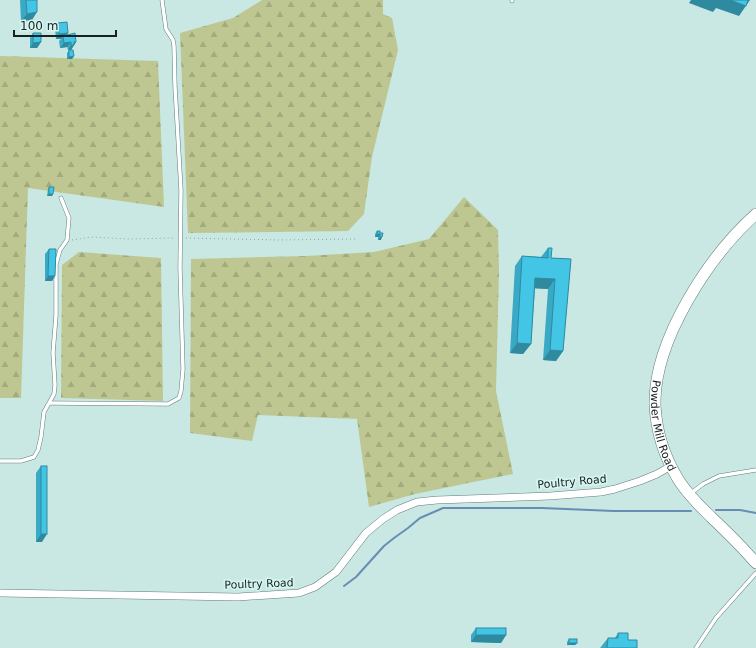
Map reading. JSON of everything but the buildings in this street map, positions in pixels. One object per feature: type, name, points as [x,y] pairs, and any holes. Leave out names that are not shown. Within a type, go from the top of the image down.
[{"type":"main road","name":"Powder Mill Road","points":[[756,214],[727,243],[700,280],[686,304],[666,348],[659,372],[655,403],[660,441],[680,483],[756,563]]},
{"type":"street","name":"Poultry Road","points":[[0,593],[238,597],[299,593],[315,587],[336,572],[366,533],[383,519],[397,510],[417,502],[550,496],[601,492],[640,481],[671,466]]},
{"type":"lane","points":[[50,403],[168,404],[179,398],[181,391],[183,369],[180,238],[181,190],[174,87],[174,46],[173,40],[166,29],[162,0]]},
{"type":"lane","points":[[0,461],[21,461],[34,457],[38,450],[41,437],[44,412],[54,394],[56,264],[60,250],[67,240],[69,218],[61,198]]},
{"type":"lane","points":[[689,494],[702,484],[719,476],[756,470]]},
{"type":"lane","points":[[696,648],[716,618],[756,573]]},
{"type":"path","points":[[67,240],[91,237],[129,239],[356,239]]},
{"type":"green space","points":[[262,0],[383,0],[383,14],[392,18],[398,50],[372,157],[364,214],[348,231],[188,233],[180,33],[233,18]]},
{"type":"green space","points":[[0,56],[158,61],[164,207],[28,188],[21,398],[0,398]]},
{"type":"green space","points":[[464,197],[498,230],[499,272],[496,391],[513,474],[415,494],[369,507],[357,419],[258,415],[252,441],[190,433],[191,259],[306,256],[374,252],[429,239]]},
{"type":"green space","points":[[79,252],[161,258],[163,401],[61,398],[62,265]]},
{"type":"waterway","points":[[344,586],[356,577],[384,546],[394,538],[420,518],[443,508],[691,511]]},
{"type":"waterway","points":[[716,510],[740,510],[756,513]]}]
